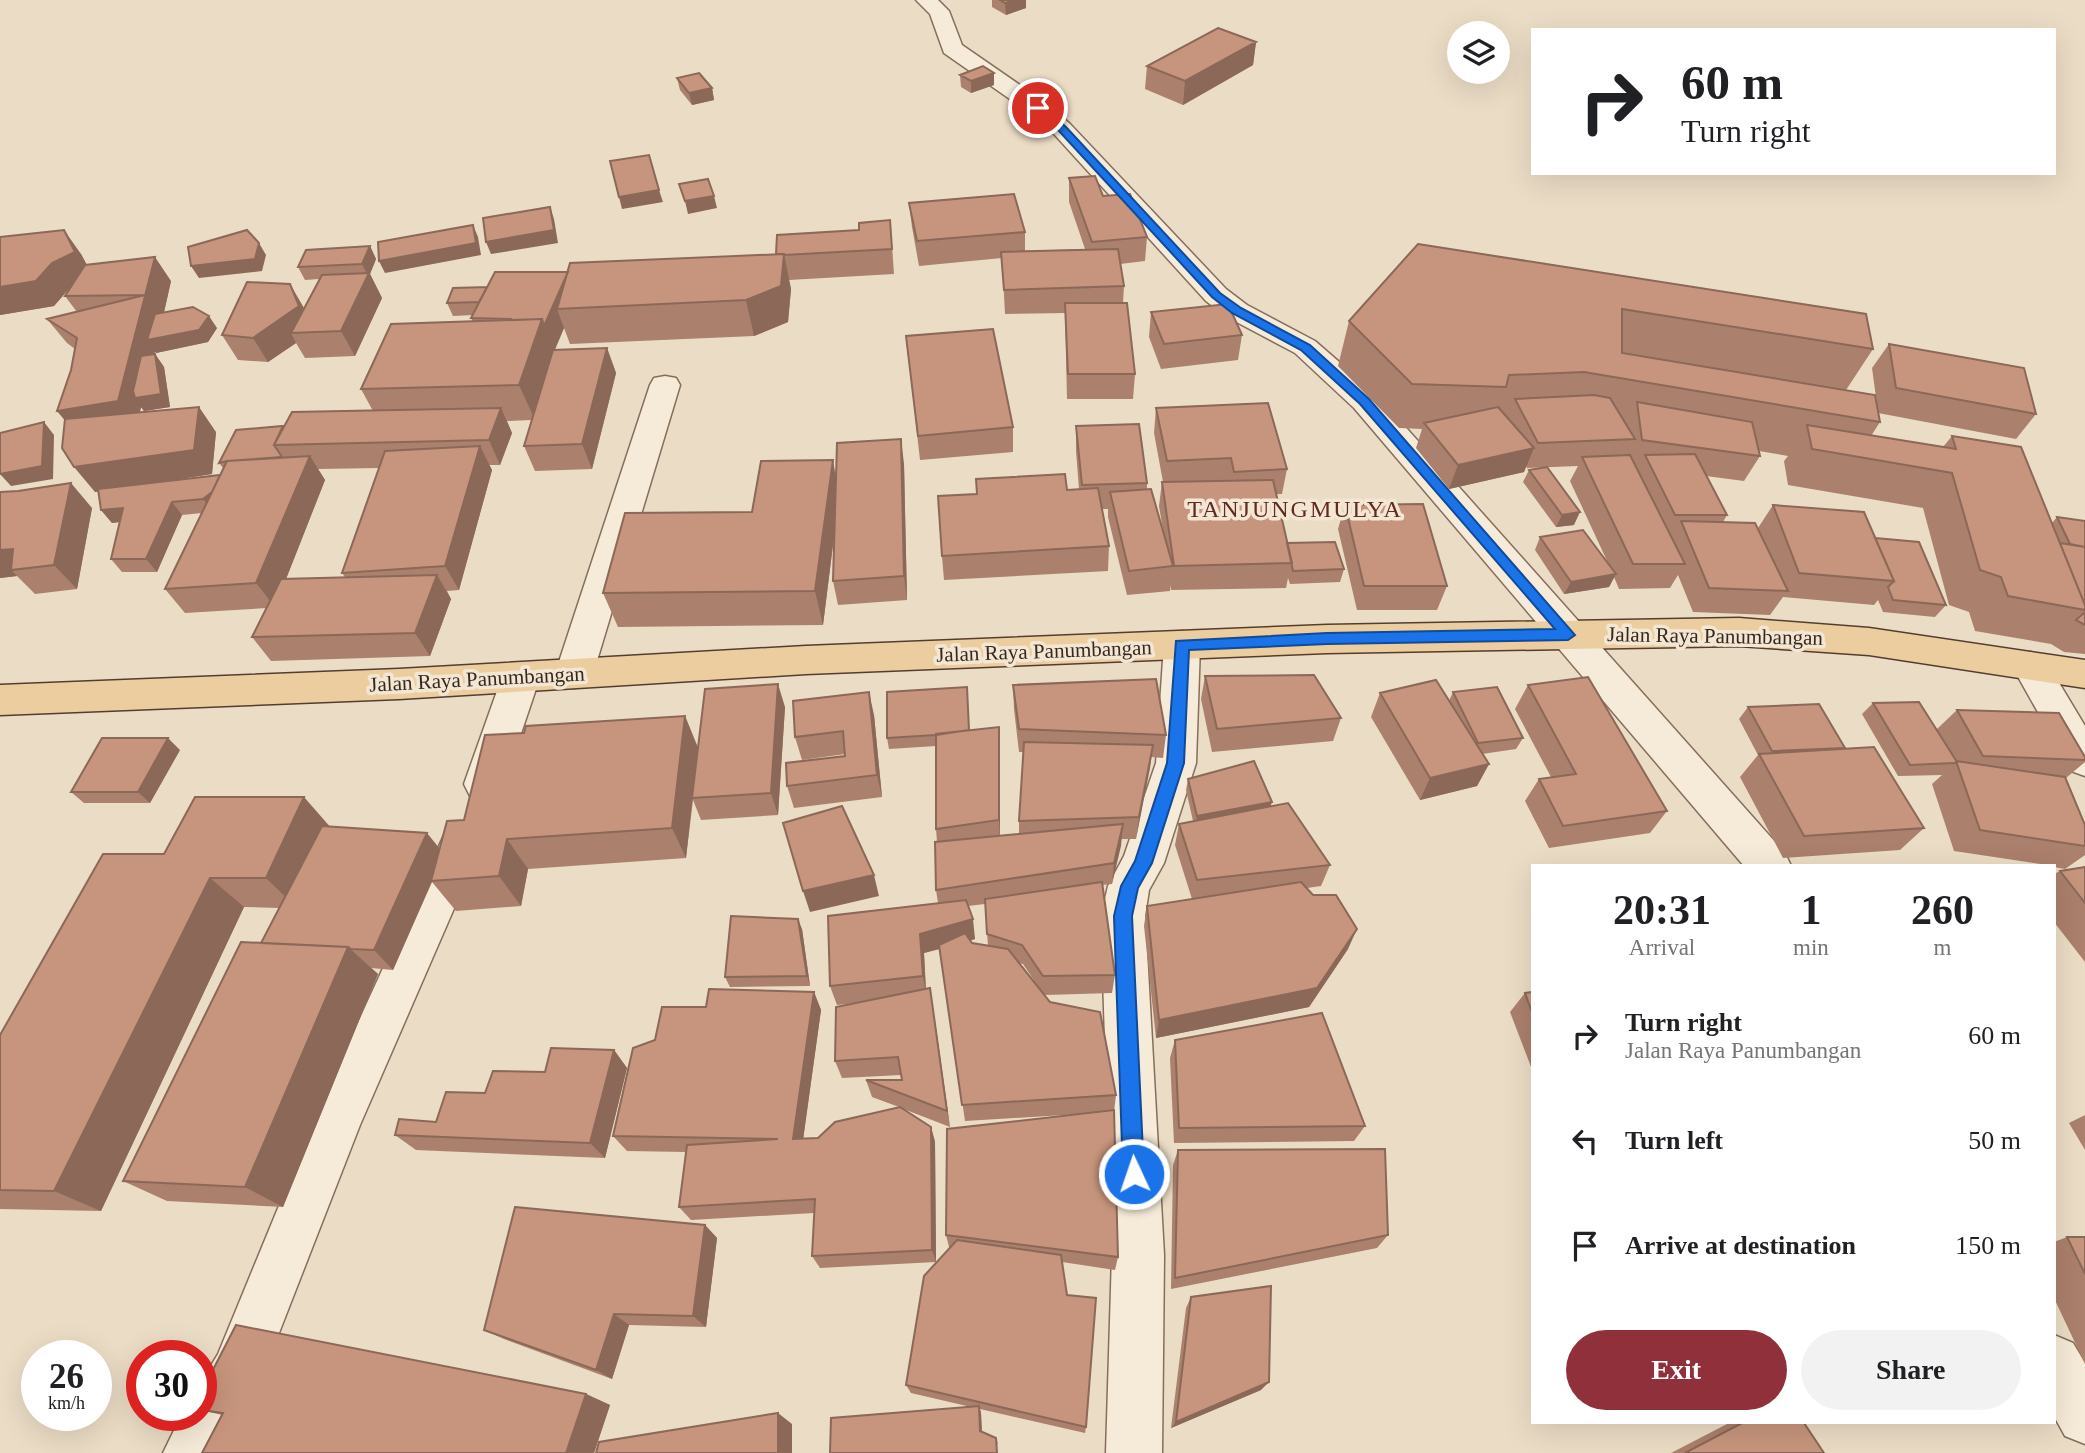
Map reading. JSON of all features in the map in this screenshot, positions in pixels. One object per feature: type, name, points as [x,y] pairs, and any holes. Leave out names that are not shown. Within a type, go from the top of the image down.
[{"type":"main road","name":"Jalan Raya Panumbangan","points":[[0,700],[1181,645],[1327,639],[1568,635],[1794,633],[2085,674]]},
{"type":"street","points":[[926,0],[939,11],[952,48],[1038,108],[1062,129],[1216,295],[1237,311],[1305,347],[1365,401],[1768,864]]},
{"type":"street","points":[[574,674],[664,385]]},
{"type":"street","points":[[1134,1453],[1138,1255],[1123,916],[1129,886],[1143,863],[1176,763],[1181,645]]},
{"type":"street","points":[[2030,666],[2085,760]]},
{"type":"street","points":[[191,1453],[237,1373],[339,1118],[452,869],[521,677]]},
{"type":"street","points":[[2056,1366],[2085,1416]]},
{"type":"building","points":[[1218,28],[1256,42],[1185,81],[1147,66]]},
{"type":"building","points":[[983,66],[994,73],[971,81],[960,75]]},
{"type":"building","points":[[699,73],[712,88],[689,93],[677,78]]},
{"type":"building","points":[[649,155],[659,190],[619,197],[610,161]]},
{"type":"building","points":[[1095,176],[1103,196],[1130,194],[1147,237],[1092,242],[1069,178]]},
{"type":"building","points":[[708,179],[714,196],[685,201],[679,184]]},
{"type":"building","points":[[1014,194],[1025,232],[917,241],[909,203]]},
{"type":"building","points":[[550,207],[554,230],[486,242],[483,218]]},
{"type":"building","points":[[890,220],[892,249],[776,254],[777,235],[859,230],[859,223]]},
{"type":"building","points":[[473,225],[476,243],[379,261],[378,242]]},
{"type":"building","points":[[64,230],[75,252],[52,263],[36,281],[0,287],[0,237]]},
{"type":"building","points":[[247,230],[259,243],[255,259],[191,266],[188,247]]},
{"type":"building","points":[[1418,244],[1866,314],[1873,349],[1622,309],[1622,353],[1875,395],[1880,422],[1584,372],[1509,375],[1506,387],[1412,384],[1349,321]]},
{"type":"building","points":[[370,246],[362,264],[298,267],[306,250]]},
{"type":"building","points":[[1118,249],[1124,286],[1004,290],[1001,252]]},
{"type":"building","points":[[784,254],[781,286],[746,300],[557,309],[570,263]]},
{"type":"building","points":[[155,257],[118,401],[57,411],[71,370],[77,338],[47,319],[145,295],[65,296],[85,265]]},
{"type":"building","points":[[495,272],[568,272],[544,326],[542,319],[471,318]]},
{"type":"building","points":[[369,273],[341,331],[291,333],[322,275]]},
{"type":"building","points":[[247,282],[290,284],[299,306],[253,338],[222,335]]},
{"type":"building","points":[[487,287],[479,302],[447,303],[453,288]]},
{"type":"building","points":[[1065,303],[1127,303],[1135,374],[1068,374]]},
{"type":"building","points":[[1228,304],[1242,335],[1164,344],[1151,312]]},
{"type":"building","points":[[193,307],[209,316],[199,330],[147,340],[155,314]]},
{"type":"building","points":[[542,319],[519,385],[361,389],[391,324]]},
{"type":"building","points":[[993,329],[1013,427],[918,436],[906,336]]},
{"type":"building","points":[[1889,344],[2024,368],[2036,414],[1896,388]]},
{"type":"building","points":[[607,348],[582,444],[524,446],[553,350]]},
{"type":"building","points":[[155,354],[161,394],[135,398],[133,391],[141,356]]},
{"type":"building","points":[[1594,395],[1610,398],[1635,439],[1538,443],[1515,399]]},
{"type":"building","points":[[1637,402],[1752,422],[1760,456],[1642,440]]},
{"type":"building","points":[[1268,403],[1287,469],[1234,472],[1231,458],[1167,461],[1156,408]]},
{"type":"building","points":[[199,407],[194,450],[74,467],[62,448],[65,419]]},
{"type":"building","points":[[1498,407],[1534,448],[1458,465],[1424,423]]},
{"type":"building","points":[[501,408],[489,440],[274,445],[292,412]]},
{"type":"building","points":[[44,422],[42,466],[0,474],[0,433]]},
{"type":"building","points":[[1139,424],[1147,483],[1082,485],[1076,426]]},
{"type":"building","points":[[1807,425],[1956,449],[1952,436],[2021,447],[2085,610],[2008,596],[2001,577],[1980,570],[1952,473],[1812,449]]},
{"type":"building","points":[[283,426],[274,445],[282,457],[219,463],[236,430]]},
{"type":"building","points":[[901,439],[904,576],[833,581],[837,443]]},
{"type":"building","points":[[480,446],[445,566],[342,573],[385,451]]},
{"type":"building","points":[[1695,454],[1727,515],[1675,515],[1645,455]]},
{"type":"building","points":[[1630,455],[1685,564],[1633,564],[1582,457]]},
{"type":"building","points":[[310,456],[256,583],[165,589],[227,461]]},
{"type":"building","points":[[833,460],[815,591],[603,593],[625,513],[752,512],[761,461]]},
{"type":"building","points":[[1547,467],[1580,512],[1562,515],[1529,470]]},
{"type":"building","points":[[1065,474],[1067,490],[1098,488],[1109,546],[942,556],[938,496],[977,494],[976,479]]},
{"type":"building","points":[[220,475],[212,492],[203,499],[172,502],[146,559],[111,559],[123,508],[101,510],[98,489]]},
{"type":"building","points":[[1273,480],[1292,563],[1174,566],[1162,482]]},
{"type":"building","points":[[71,483],[54,565],[11,570],[13,549],[0,550],[0,492]]},
{"type":"building","points":[[1151,489],[1173,566],[1129,571],[1110,492]]},
{"type":"building","points":[[1423,504],[1447,586],[1364,586],[1345,505]]},
{"type":"building","points":[[1773,505],[1864,512],[1894,581],[1799,573]]},
{"type":"building","points":[[2057,517],[2085,521],[2085,547],[2070,544]]},
{"type":"building","points":[[1681,521],[1755,523],[1788,591],[1709,588]]},
{"type":"building","points":[[1583,530],[1616,574],[1571,582],[1540,537]]},
{"type":"building","points":[[1875,538],[1919,542],[1946,605],[1893,600],[1888,587],[1894,581]]},
{"type":"building","points":[[1335,542],[1344,569],[1293,571],[1287,543]]},
{"type":"building","points":[[2060,543],[2085,547],[2085,605]]},
{"type":"building","points":[[437,575],[415,633],[252,637],[281,579]]},
{"type":"building","points":[[2085,612],[2085,625],[2076,620]]},
{"type":"building","points":[[1314,675],[1341,718],[1217,729],[1205,676]]},
{"type":"building","points":[[1588,677],[1667,811],[1563,826],[1539,779],[1576,774],[1528,685]]},
{"type":"building","points":[[1156,679],[1166,735],[1019,729],[1013,685]]},
{"type":"building","points":[[1436,680],[1489,764],[1430,778],[1380,693]]},
{"type":"building","points":[[778,684],[771,793],[692,798],[705,689]]},
{"type":"building","points":[[967,687],[969,730],[887,738],[887,692]]},
{"type":"building","points":[[1497,687],[1523,738],[1478,743],[1453,692]]},
{"type":"building","points":[[869,692],[877,775],[787,786],[786,763],[845,756],[843,731],[795,737],[793,701]]},
{"type":"building","points":[[1919,702],[1957,762],[1910,765],[1873,703]]},
{"type":"building","points":[[1819,704],[1845,748],[1772,751],[1748,707]]},
{"type":"building","points":[[1957,710],[2059,713],[2085,760],[1983,756]]},
{"type":"building","points":[[685,716],[672,828],[507,839],[499,876],[431,881],[447,821],[464,820],[485,735],[524,733],[526,726]]},
{"type":"building","points":[[999,727],[999,820],[936,829],[936,734]]},
{"type":"building","points":[[102,738],[168,738],[138,792],[71,792]]},
{"type":"building","points":[[1024,742],[1153,745],[1139,817],[1019,821]]},
{"type":"building","points":[[1874,747],[1924,828],[1804,836],[1759,754]]},
{"type":"building","points":[[1254,761],[1272,802],[1197,816],[1188,779]]},
{"type":"building","points":[[1956,761],[2065,777],[2085,825],[2085,846],[1980,830]]},
{"type":"building","points":[[195,797],[304,797],[266,878],[210,878],[54,1191],[0,1190],[0,1035],[103,854],[164,854]]},
{"type":"building","points":[[1288,803],[1330,865],[1197,880],[1179,824]]},
{"type":"building","points":[[842,806],[874,875],[803,891],[783,823]]},
{"type":"building","points":[[1123,824],[1114,863],[936,890],[935,842]]},
{"type":"building","points":[[322,826],[427,833],[374,950],[261,943]]},
{"type":"building","points":[[2085,867],[2085,903],[2060,871]]},
{"type":"building","points":[[1102,882],[1115,975],[1043,976],[1022,945],[987,934],[985,899]]},
{"type":"building","points":[[1301,882],[1313,895],[1336,895],[1357,929],[1317,988],[1159,1020],[1147,906]]},
{"type":"building","points":[[966,900],[973,919],[920,934],[923,976],[830,986],[828,916]]},
{"type":"building","points":[[731,916],[798,919],[807,976],[725,977]]},
{"type":"building","points":[[965,933],[972,943],[1008,949],[1050,1002],[1100,1012],[1116,1095],[962,1105],[939,945]]},
{"type":"building","points":[[241,942],[348,947],[245,1187],[123,1181]]},
{"type":"building","points":[[930,988],[947,1111],[866,1080],[902,1080],[898,1057],[835,1061],[836,1007]]},
{"type":"building","points":[[709,989],[814,992],[793,1139],[818,1138],[835,1122],[900,1107],[931,1127],[932,1250],[812,1256],[815,1199],[679,1207],[687,1145],[778,1139],[613,1136],[633,1048],[655,1040],[662,1007],[706,1007]]},
{"type":"building","points":[[1531,992],[1531,1010],[1525,993]]},
{"type":"building","points":[[1322,1013],[1365,1126],[1179,1128],[1175,1040]]},
{"type":"building","points":[[551,1048],[614,1050],[590,1143],[395,1135],[399,1119],[436,1122],[446,1092],[485,1093],[493,1071],[545,1072]]},
{"type":"building","points":[[1114,1110],[1118,1257],[946,1235],[947,1129]]},
{"type":"building","points":[[1385,1149],[1388,1235],[1175,1278],[1178,1150]]},
{"type":"building","points":[[515,1207],[705,1225],[693,1316],[614,1314],[596,1370],[484,1330]]},
{"type":"building","points":[[2067,1237],[2085,1237],[2085,1274]]},
{"type":"building","points":[[957,1240],[1061,1255],[1067,1295],[1096,1298],[1086,1427],[906,1385],[924,1276]]},
{"type":"building","points":[[1271,1286],[1269,1382],[1176,1422],[1191,1297]]},
{"type":"building","points":[[236,1325],[586,1394],[566,1453],[202,1453],[214,1431],[217,1431],[223,1413],[217,1412],[217,1362]]},
{"type":"building","points":[[979,1406],[980,1431],[996,1438],[997,1453],[830,1453],[831,1418]]},
{"type":"building","points":[[778,1413],[778,1453],[596,1453],[599,1442]]},
{"type":"building","points":[[1740,1424],[1805,1424],[1824,1453],[1685,1453]]},
{"type":"district","name":"TANJUNGMULYA","points":[[1295,509]]},
{"type":"route","points":[[1038,108],[1062,129],[1216,295],[1237,311],[1305,347],[1365,401],[1465,520],[1568,635],[1327,639],[1181,645],[1176,763],[1143,863],[1129,886],[1123,916],[1134,1174]]}]
